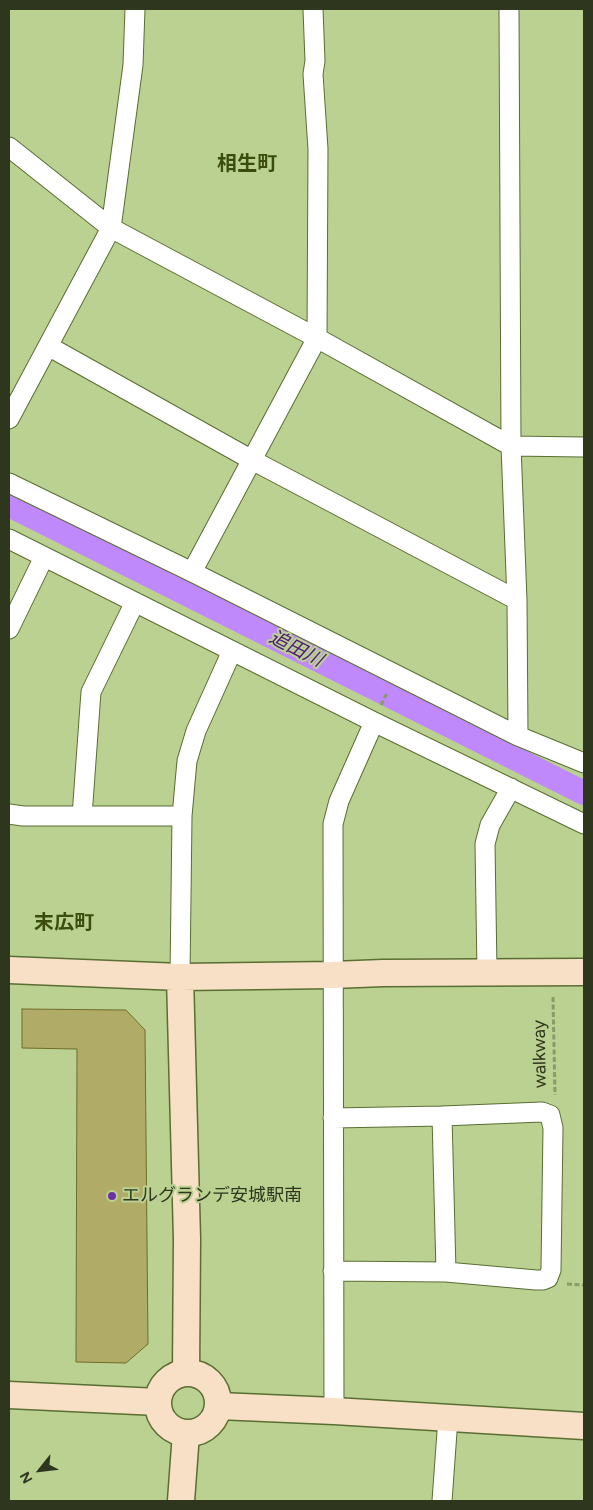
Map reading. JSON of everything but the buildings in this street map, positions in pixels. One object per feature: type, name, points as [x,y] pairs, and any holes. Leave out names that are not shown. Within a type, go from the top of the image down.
[{"type":"street","points":[[9,419],[111,228],[133,65],[135,9]]},
{"type":"street","points":[[192,572],[317,338],[318,149],[313,9]]},
{"type":"street","points":[[509,9],[511,446],[517,600],[518,736]]},
{"type":"street","points":[[9,147],[111,228],[317,338],[511,446],[584,447]]},
{"type":"street","points":[[48,346],[252,460],[517,600]]},
{"type":"street","points":[[9,483],[192,572],[518,736],[584,763]]},
{"type":"street","points":[[9,539],[374,722],[584,824]]},
{"type":"street","points":[[9,629],[44,557]]},
{"type":"street","points":[[82,816],[91,692],[135,602]]},
{"type":"street","points":[[186,1372],[188,1239],[180,977],[182,816],[187,761],[196,731],[232,651]]},
{"type":"street","points":[[334,1410],[333,824],[339,801],[374,722]]},
{"type":"street","points":[[487,972],[485,844],[490,825],[511,788]]},
{"type":"street","points":[[9,814],[182,816]]},
{"type":"street","points":[[9,970],[180,977],[584,972]]},
{"type":"street","points":[[333,1118],[542,1112],[550,1115],[554,1128],[551,1270],[548,1278],[536,1280],[446,1272],[333,1271]]},
{"type":"street","points":[[442,1116],[446,1272]]},
{"type":"street","points":[[186,1372],[197,1373],[206,1378],[218,1395],[219,1406],[211,1423],[204,1429],[186,1433],[168,1426],[159,1411],[158,1402],[163,1385],[178,1374],[186,1372]]},
{"type":"street","points":[[9,1394],[158,1402]]},
{"type":"street","points":[[219,1406],[334,1410],[584,1426]]},
{"type":"street","points":[[442,1501],[448,1418]]},
{"type":"street","points":[[181,1501],[186,1433]]},
{"type":"path","points":[[374,722],[388,691]]},
{"type":"path","name":"walkway","points":[[550,1115],[555,1105],[552,992]]},
{"type":"waterway","name":"追田川","points":[[9,505],[584,793]]},
{"type":"place","name":"エルグランデ安城駅南","points":[[112,1196]]},
{"type":"district","name":"相生町","points":[[247,164]]},
{"type":"district","name":"末広町","points":[[64,923]]}]
